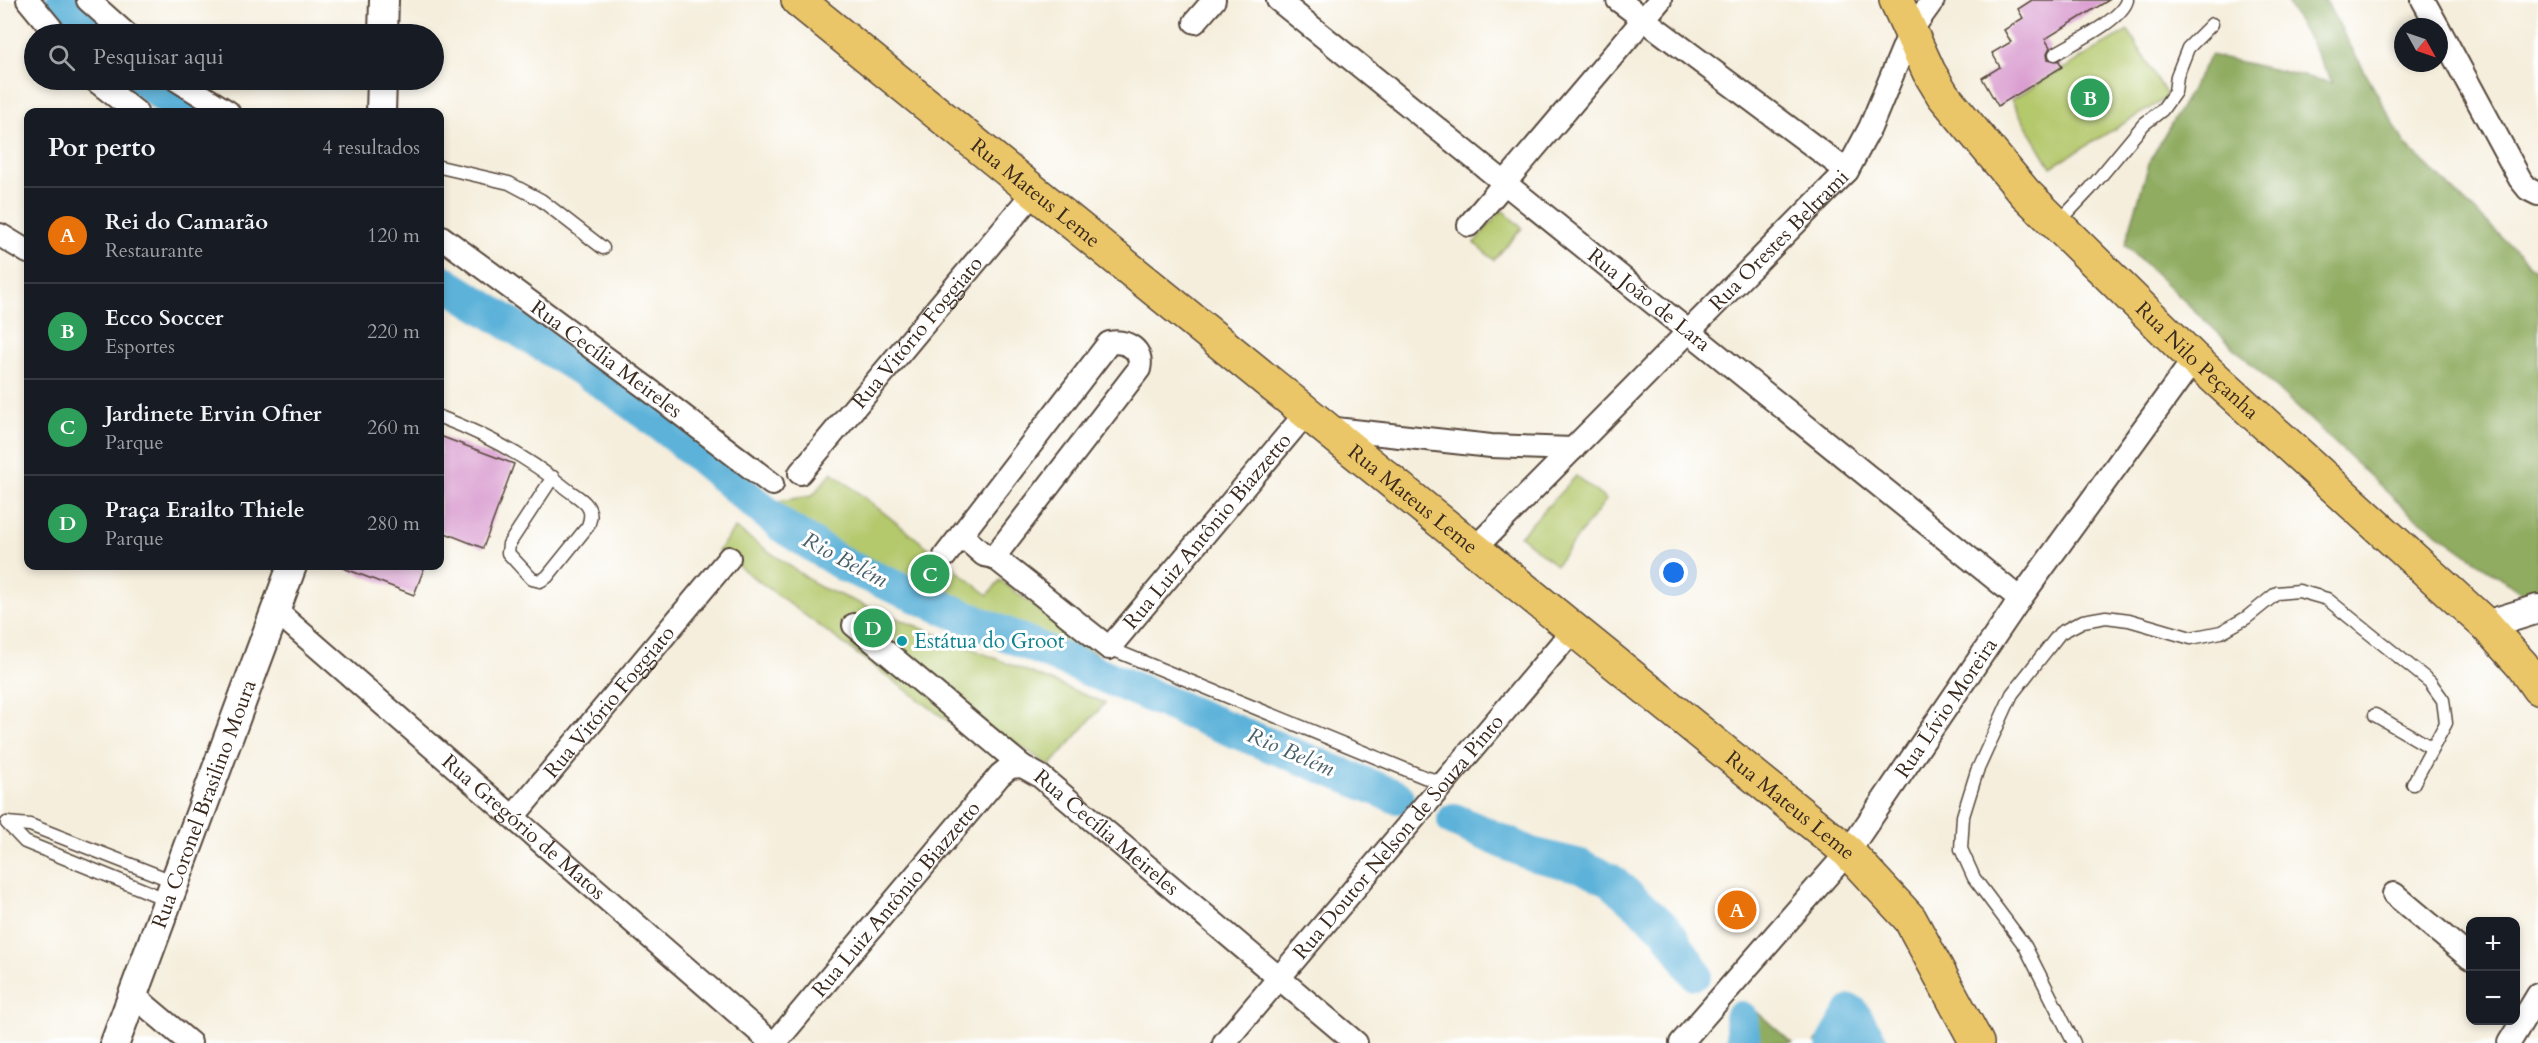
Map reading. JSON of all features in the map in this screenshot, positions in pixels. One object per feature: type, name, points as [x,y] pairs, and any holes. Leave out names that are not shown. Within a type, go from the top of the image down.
[{"type":"main road","name":"Rua Mateus Leme","points":[[798,0],[1848,852],[1910,919],[1977,1043]]},
{"type":"main road","name":"Rua Nilo Peçanha","points":[[1896,0],[1929,72],[1963,121],[2056,224],[2194,359],[2486,625],[2522,665],[2538,688]]},
{"type":"street","points":[[28,0],[48,24]]},
{"type":"street","points":[[88,0],[115,24]]},
{"type":"street","points":[[383,24],[384,0]]},
{"type":"street","points":[[1195,22],[1214,0]]},
{"type":"street","name":"Rua João de Lara","points":[[1278,0],[2020,599]]},
{"type":"street","points":[[1618,0],[1847,171]]},
{"type":"street","points":[[1469,225],[1660,0]]},
{"type":"street","name":"Rua Orestes Beltrami","points":[[1474,549],[1690,333],[1847,171],[1870,128],[1910,32],[1934,0]]},
{"type":"street","points":[[2423,0],[2433,18]]},
{"type":"street","points":[[2448,46],[2520,179],[2528,189],[2538,194]]},
{"type":"street","points":[[108,90],[131,108]]},
{"type":"street","points":[[193,90],[222,108]]},
{"type":"street","points":[[381,108],[382,90]]},
{"type":"street","name":"Rua Vitório Foggiato","points":[[800,473],[1034,192]]},
{"type":"street","points":[[2,239],[24,250]]},
{"type":"street","name":"Rua Cecília Meireles","points":[[444,239],[648,389],[772,484]]},
{"type":"street","points":[[945,556],[1109,343],[1118,341],[1129,344],[1137,352],[1141,361],[1139,369],[994,557]]},
{"type":"street","name":"Rua Lívio Moreira","points":[[1681,1043],[1848,852],[2020,599],[2194,359]]},
{"type":"street","points":[[1316,420],[1491,446],[1573,449]]},
{"type":"street","name":"Rua Luiz Antônio Biazzetto","points":[[1109,648],[1316,420]]},
{"type":"street","points":[[961,535],[984,555],[994,557],[1109,648]]},
{"type":"street","name":"Rua Vitório Foggiato","points":[[513,817],[729,558]]},
{"type":"street","name":"Rua Coronel Brasilino Moura","points":[[115,1043],[290,570]]},
{"type":"street","points":[[2486,625],[2538,609]]},
{"type":"street","name":"Rua Gregório de Matos","points":[[275,610],[773,1043]]},
{"type":"street","name":"Rua Cecília Meireles","points":[[854,625],[1022,766],[1040,776],[1279,978],[1346,1040]]},
{"type":"street","name":"Rua Doutor Nelson de Souza Pinto","points":[[1224,1043],[1574,630]]},
{"type":"street","name":"Rua Luiz Antônio Biazzetto","points":[[773,1043],[1000,775],[1010,767],[1022,766]]},
{"type":"street","points":[[2394,894],[2466,955]]},
{"type":"street","points":[[133,995],[190,1043]]},
{"type":"street","points":[[2509,1043],[2528,1000]]},
{"type":"lane","points":[[2055,54],[2116,17],[2126,7],[2127,0]]},
{"type":"lane","points":[[2056,224],[2090,189],[2144,124],[2162,110],[2175,92],[2177,75],[2188,48],[2212,24]]},
{"type":"lane","points":[[444,168],[509,183],[541,200],[603,248]]},
{"type":"lane","points":[[444,419],[500,443],[532,461],[553,477],[588,506],[591,516],[588,526],[547,578],[540,581],[532,579],[508,553],[509,544],[553,477]]},
{"type":"lane","points":[[2074,1043],[2025,946],[1974,878],[1961,849],[1963,816],[1977,771],[2012,694],[2060,633],[2083,621],[2106,617],[2129,620],[2191,638],[2221,632],[2246,618],[2277,593],[2299,591],[2326,599],[2430,682],[2443,700],[2446,723],[2413,784]]},
{"type":"lane","points":[[1109,648],[1413,773],[1445,783]]},
{"type":"lane","points":[[2375,715],[2433,748]]},
{"type":"lane","points":[[7,823],[30,825],[83,846],[171,891],[77,862],[25,842],[7,823]]},
{"type":"lane","points":[[77,862],[83,846]]},
{"type":"green space","points":[[2286,0],[2325,0],[2405,144],[2538,272],[2538,605],[2407,511],[2125,245],[2150,160],[2211,55],[2333,83]]},
{"type":"green space","points":[[2128,30],[2168,97],[2051,167],[2011,100]]},
{"type":"green space","points":[[1502,210],[1522,228],[1494,260],[1474,243]]},
{"type":"green space","points":[[832,472],[988,595],[1000,580],[1109,664],[883,568],[765,503],[812,496]]},
{"type":"green space","points":[[1576,476],[1606,500],[1556,565],[1520,536]]},
{"type":"green space","points":[[735,528],[820,587],[1105,703],[1050,766],[1019,745],[1001,760],[718,551]]},
{"type":"green space","points":[[1853,1001],[1875,1043],[1815,1043]]},
{"type":"green space","points":[[1757,1012],[1792,1043],[1731,1043]]},
{"type":"building","points":[[2032,0],[2109,0],[2045,39],[2050,47],[2047,53],[2048,59],[2059,61],[2062,67],[1998,106],[1982,78],[2000,67],[1992,53],[2011,42],[2004,30],[2023,18],[2018,9]]},
{"type":"building","points":[[444,438],[514,464],[483,548],[444,533]]},
{"type":"building","points":[[348,570],[423,570],[414,595]]},
{"type":"waterway","name":"Rio Belém","points":[[62,0],[87,24]]},
{"type":"waterway","name":"Rio Belém","points":[[156,90],[179,108]]},
{"type":"waterway","name":"Rio Belém","points":[[444,283],[613,389],[668,430],[781,525],[846,566],[1198,716],[1397,797]]},
{"type":"waterway","name":"Rio Belém","points":[[1454,820],[1531,854],[1581,866],[1610,880],[1666,929],[1695,973]]},
{"type":"waterway","name":"Rio Belém","points":[[1834,1043],[1852,1012],[1871,1043]]},
{"type":"waterway","name":"Rio Belém","points":[[1741,1018],[1744,1043]]},
{"type":"place","name":"Ecco Soccer","points":[[2090,98]]},
{"type":"place","name":"Jardinete Ervin Ofner","points":[[930,574]]},
{"type":"place","name":"Praça Erailto Thiele","points":[[873,628]]},
{"type":"place","name":"Estátua do Groot","points":[[902,641]]},
{"type":"place","name":"Rei do Camarão","points":[[1737,910]]}]
